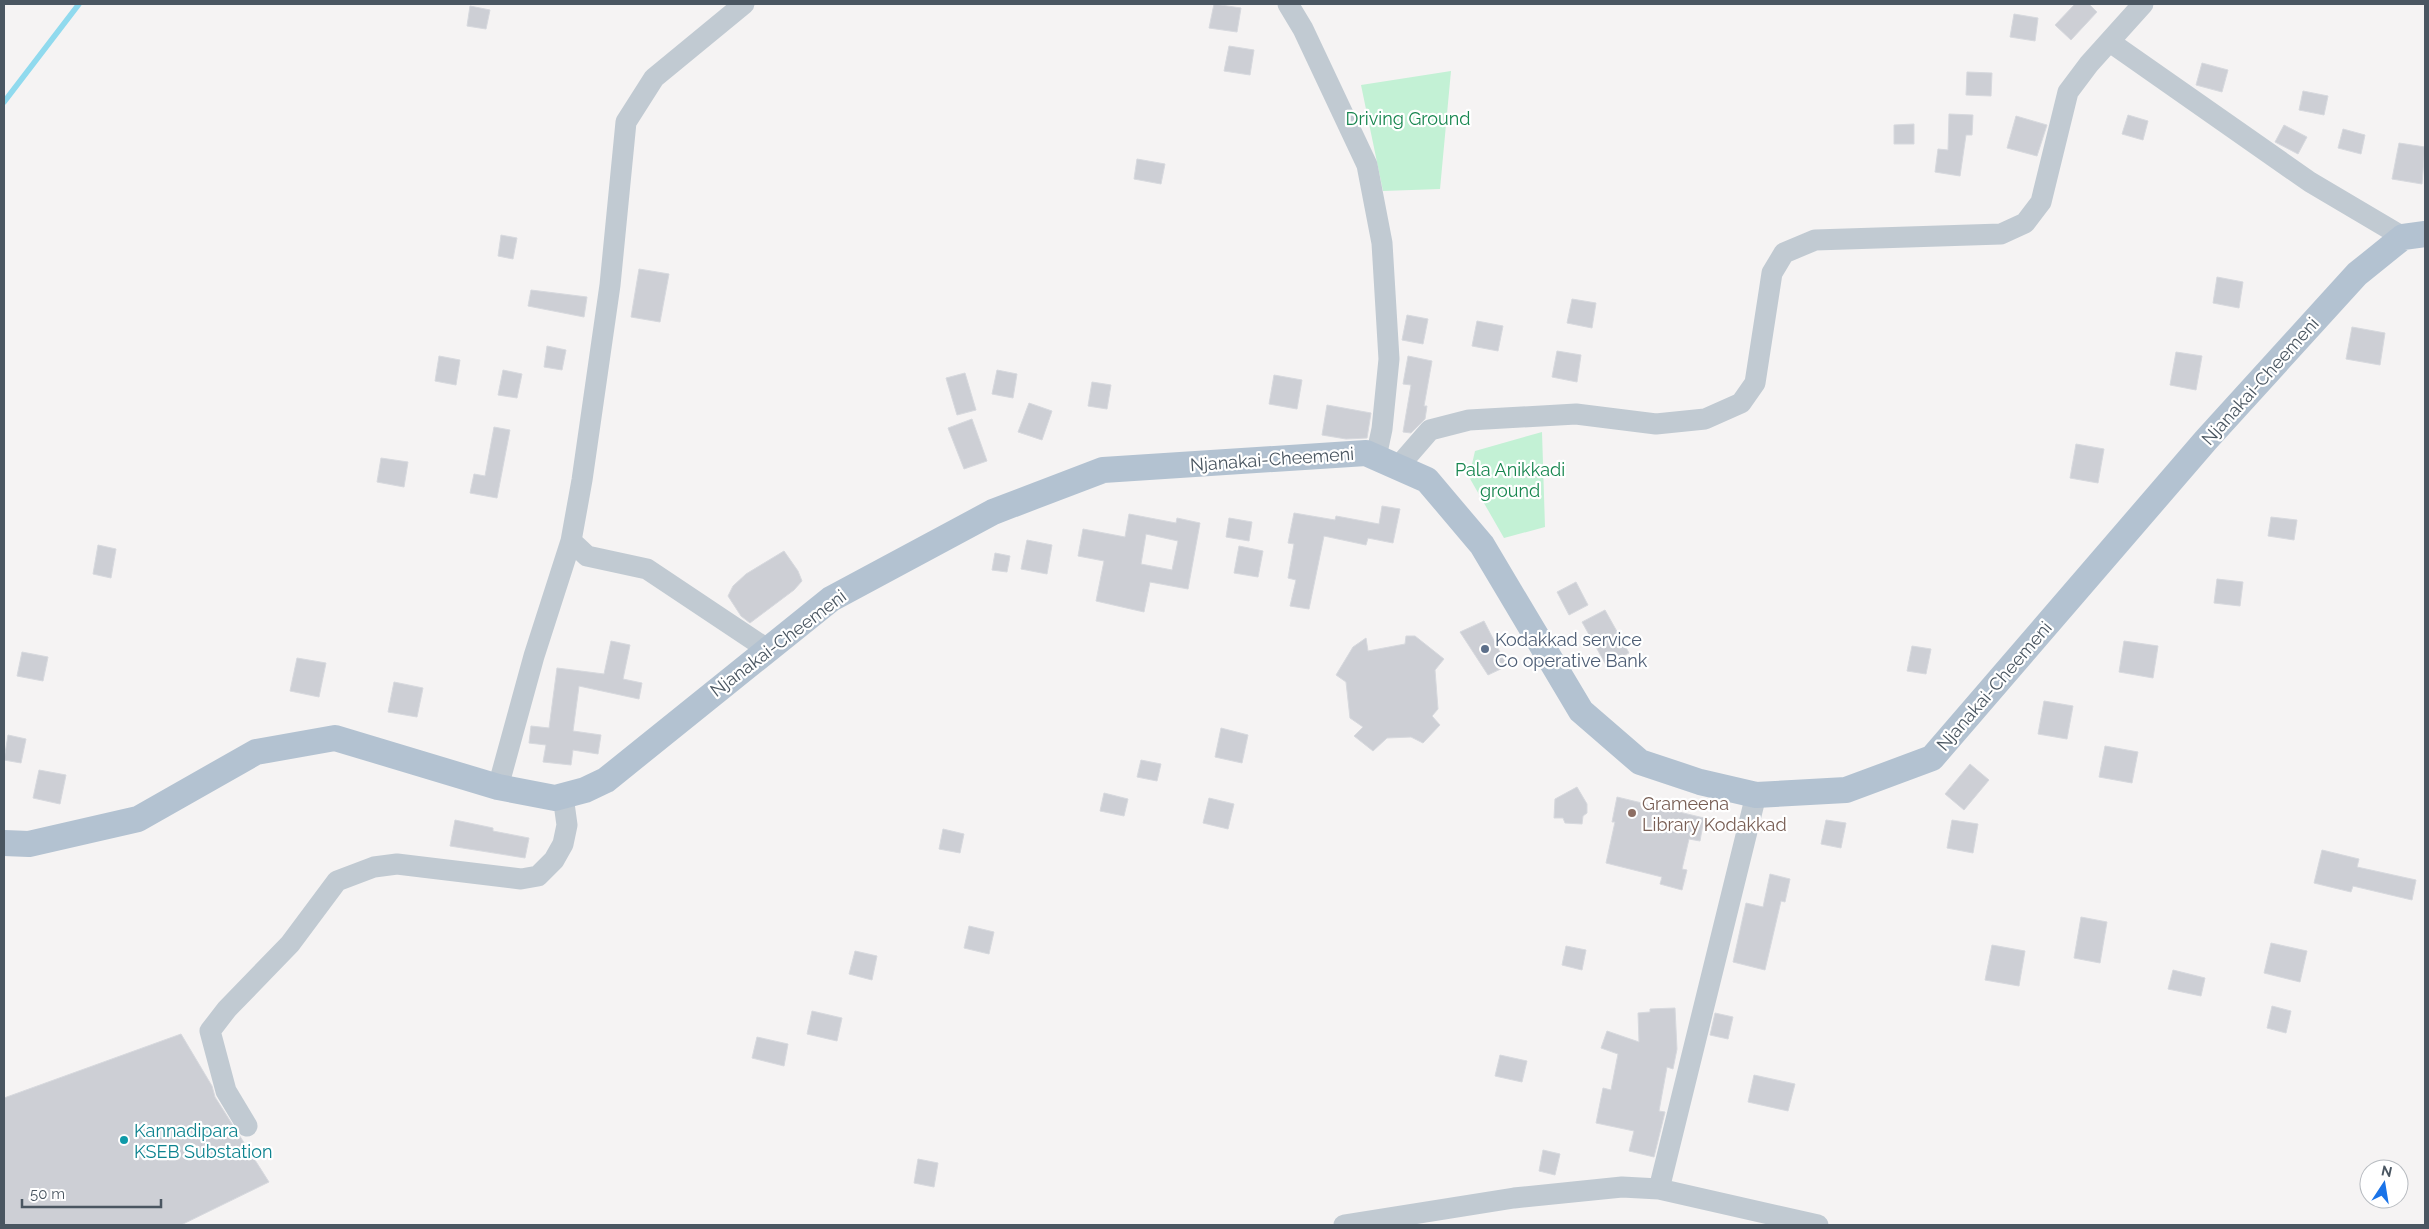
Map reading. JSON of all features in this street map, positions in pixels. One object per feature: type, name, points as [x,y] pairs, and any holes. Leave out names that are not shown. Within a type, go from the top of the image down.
[{"type":"main road","name":"Njanakai-Cheemeni","points":[[4,843],[29,844],[138,819],[256,752],[335,738],[498,787],[555,798],[585,790],[606,780],[831,599],[993,512],[1103,470],[1366,453],[1427,480],[1482,545],[1581,711],[1640,762],[1700,782],[1756,795],[1846,790],[1932,758],[2206,440],[2357,274],[2414,235]]},
{"type":"street","points":[[498,787],[534,656],[571,541],[610,285],[626,122],[654,78],[744,4]]},
{"type":"street","points":[[1288,4],[1303,29],[1367,165],[1382,243],[1389,359],[1382,429],[1386,462],[1430,430],[1469,420],[1576,414],[1656,424],[1705,419],[1741,402],[1755,383],[1772,273],[1784,252],[1815,240],[2001,234],[2025,223],[2041,202],[2068,92],[2143,4]]},
{"type":"street","points":[[2110,42],[2310,182],[2414,235]]},
{"type":"street","points":[[571,541],[586,556],[646,569],[767,649]]},
{"type":"street","points":[[1659,1189],[1756,795]]},
{"type":"street","points":[[247,1126],[226,1091],[210,1031],[227,1009],[290,944],[337,881],[374,867],[396,864],[521,879],[538,876],[554,860],[563,844],[567,825],[563,796]]},
{"type":"street","points":[[1344,1225],[1514,1198],[1622,1187],[1659,1189],[1818,1225]]},
{"type":"green space","name":"Driving Ground","points":[[1451,71],[1440,189],[1383,191],[1361,85]]},
{"type":"green space","name":"Pala Anikkadi ground","points":[[1542,432],[1545,527],[1504,538],[1469,477],[1475,451]]},
{"type":"building","points":[[1214,4],[1241,8],[1237,32],[1209,28]]},
{"type":"building","points":[[2075,4],[2089,4],[2097,12],[2071,40],[2055,25]]},
{"type":"building","points":[[470,6],[490,10],[486,29],[467,26]]},
{"type":"building","points":[[2014,14],[2038,18],[2035,41],[2010,37]]},
{"type":"building","points":[[1229,46],[1254,50],[1250,75],[1224,71]]},
{"type":"building","points":[[2202,63],[2228,70],[2222,92],[2196,85]]},
{"type":"building","points":[[1967,72],[1992,73],[1991,96],[1966,95]]},
{"type":"building","points":[[2303,91],[2328,96],[2324,115],[2299,110]]},
{"type":"building","points":[[1949,114],[1973,115],[1972,135],[1966,135],[1960,176],[1935,172],[1938,149],[1948,150]]},
{"type":"building","points":[[2128,115],[2148,121],[2143,140],[2122,134]]},
{"type":"building","points":[[2016,116],[2047,125],[2037,156],[2007,148]]},
{"type":"building","points":[[1914,124],[1914,144],[1894,144],[1894,125]]},
{"type":"building","points":[[2284,125],[2307,137],[2298,154],[2275,142]]},
{"type":"building","points":[[2343,129],[2365,135],[2361,154],[2338,148]]},
{"type":"building","points":[[2399,143],[2425,147],[2422,184],[2392,179]]},
{"type":"building","points":[[1137,159],[1165,164],[1161,184],[1134,179]]},
{"type":"building","points":[[501,235],[517,238],[513,259],[498,256]]},
{"type":"building","points":[[639,269],[669,274],[660,322],[631,317]]},
{"type":"building","points":[[2217,277],[2243,282],[2239,308],[2213,303]]},
{"type":"building","points":[[531,290],[587,297],[584,317],[528,306]]},
{"type":"building","points":[[1572,299],[1596,303],[1592,328],[1567,323]]},
{"type":"building","points":[[1407,315],[1428,319],[1423,344],[1402,340]]},
{"type":"building","points":[[1477,321],[1503,326],[1498,351],[1472,346]]},
{"type":"building","points":[[2352,327],[2385,333],[2380,365],[2346,359]]},
{"type":"building","points":[[547,346],[566,350],[562,370],[544,367]]},
{"type":"building","points":[[1557,351],[1581,355],[1577,382],[1552,377]]},
{"type":"building","points":[[2176,352],[2202,356],[2196,390],[2170,385]]},
{"type":"building","points":[[439,356],[460,360],[456,385],[435,381]]},
{"type":"building","points":[[1408,356],[1432,361],[1424,406],[1427,406],[1425,419],[1411,433],[1403,432],[1411,385],[1403,384]]},
{"type":"building","points":[[503,370],[522,374],[517,398],[498,395]]},
{"type":"building","points":[[997,370],[1017,374],[1013,398],[992,394]]},
{"type":"building","points":[[965,373],[976,410],[957,415],[946,378]]},
{"type":"building","points":[[1274,375],[1302,380],[1297,409],[1269,404]]},
{"type":"building","points":[[1092,382],[1111,385],[1107,409],[1088,406]]},
{"type":"building","points":[[1029,403],[1052,411],[1042,440],[1018,432]]},
{"type":"building","points":[[1327,405],[1371,413],[1367,438],[1346,439],[1322,435]]},
{"type":"building","points":[[972,419],[987,461],[964,469],[948,428]]},
{"type":"building","points":[[494,427],[510,430],[497,498],[470,493],[474,474],[485,476]]},
{"type":"building","points":[[2076,444],[2104,449],[2098,483],[2070,478]]},
{"type":"building","points":[[381,458],[408,462],[404,487],[377,482]]},
{"type":"building","points":[[1382,506],[1400,509],[1393,543],[1368,538],[1366,545],[1324,536],[1309,609],[1290,606],[1296,580],[1288,578],[1294,544],[1288,543],[1294,513],[1335,520],[1336,516],[1379,524]]},
{"type":"building","points":[[1129,514],[1176,523],[1177,518],[1200,523],[1188,589],[1150,582],[1144,612],[1096,601],[1104,561],[1078,556],[1083,529],[1125,537]],"holes":[[[1146,534],[1178,541],[1172,570],[1141,564]]]},
{"type":"building","points":[[2271,517],[2297,520],[2294,540],[2268,536]]},
{"type":"building","points":[[1229,518],[1252,522],[1249,541],[1226,537]]},
{"type":"building","points":[[1027,540],[1052,545],[1047,574],[1021,569]]},
{"type":"building","points":[[98,545],[116,549],[111,578],[93,574]]},
{"type":"building","points":[[1239,546],[1263,551],[1258,577],[1234,573]]},
{"type":"building","points":[[784,551],[798,571],[802,581],[794,590],[750,623],[741,616],[728,596],[733,586],[746,574]]},
{"type":"building","points":[[995,553],[1010,556],[1007,572],[992,570]]},
{"type":"building","points":[[2217,579],[2243,582],[2240,606],[2214,603]]},
{"type":"building","points":[[1576,582],[1588,605],[1569,615],[1557,592]]},
{"type":"building","points":[[1605,610],[1629,653],[1606,665],[1582,622]]},
{"type":"building","name":"Kodakkad service Co operative Bank","points":[[1484,621],[1507,666],[1488,675],[1460,632]]},
{"type":"building","points":[[1406,636],[1415,636],[1444,659],[1435,670],[1438,709],[1432,716],[1440,725],[1423,743],[1411,737],[1387,738],[1373,751],[1354,736],[1363,727],[1350,718],[1346,682],[1336,675],[1353,647],[1366,638],[1368,651],[1405,644]]},
{"type":"building","points":[[611,641],[630,645],[623,679],[642,683],[639,699],[579,686],[573,731],[601,735],[598,754],[573,750],[571,765],[543,762],[546,745],[529,743],[531,726],[549,728],[557,668],[604,674]]},
{"type":"building","points":[[2124,641],[2158,646],[2153,678],[2119,672]]},
{"type":"building","points":[[1912,646],[1931,649],[1926,674],[1907,671]]},
{"type":"building","points":[[22,652],[48,657],[43,681],[17,676]]},
{"type":"building","points":[[297,658],[326,663],[319,697],[290,691]]},
{"type":"building","points":[[394,682],[423,688],[417,717],[388,712]]},
{"type":"building","points":[[2044,701],[2073,706],[2067,739],[2038,734]]},
{"type":"building","points":[[1221,728],[1248,735],[1242,763],[1215,757]]},
{"type":"building","points":[[8,735],[26,739],[21,763],[4,760]]},
{"type":"building","points":[[2105,746],[2138,752],[2132,783],[2099,777]]},
{"type":"building","points":[[1141,760],[1161,764],[1157,781],[1137,777]]},
{"type":"building","points":[[1970,764],[1989,780],[1964,810],[1945,794]]},
{"type":"building","points":[[39,770],[66,775],[60,804],[33,798]]},
{"type":"building","points":[[1577,787],[1587,804],[1587,813],[1583,816],[1582,824],[1565,823],[1563,818],[1554,818],[1555,799]]},
{"type":"building","points":[[1104,793],[1128,799],[1124,816],[1100,811]]},
{"type":"building","points":[[1617,797],[1704,818],[1700,841],[1689,839],[1682,869],[1687,870],[1682,890],[1660,884],[1662,877],[1606,863],[1615,822],[1612,822]]},
{"type":"building","points":[[1209,798],[1234,804],[1228,829],[1203,823]]},
{"type":"building","points":[[455,820],[493,828],[493,831],[529,838],[525,858],[450,846]]},
{"type":"building","points":[[1826,820],[1846,823],[1841,848],[1821,844]]},
{"type":"building","points":[[1952,820],[1978,824],[1973,853],[1947,848]]},
{"type":"building","points":[[943,829],[964,834],[960,853],[939,849]]},
{"type":"building","points":[[2322,850],[2359,859],[2357,867],[2416,880],[2412,900],[2353,886],[2351,892],[2314,883]]},
{"type":"building","points":[[1770,874],[1790,879],[1785,902],[1781,901],[1765,970],[1733,962],[1746,903],[1763,907]]},
{"type":"building","points":[[2081,917],[2107,922],[2100,963],[2074,958]]},
{"type":"building","points":[[969,926],[994,932],[989,954],[964,948]]},
{"type":"building","points":[[2271,943],[2307,951],[2300,982],[2264,973]]},
{"type":"building","points":[[1992,945],[2025,951],[2019,986],[1985,980]]},
{"type":"building","points":[[1566,946],[1586,950],[1582,970],[1562,965]]},
{"type":"building","points":[[855,951],[877,956],[872,980],[849,974]]},
{"type":"building","points":[[2173,970],[2205,978],[2201,996],[2168,989]]},
{"type":"building","points":[[2272,1006],[2291,1011],[2286,1033],[2267,1028]]},
{"type":"building","points":[[1675,1008],[1677,1049],[1673,1069],[1667,1067],[1659,1111],[1665,1112],[1654,1157],[1629,1151],[1634,1131],[1596,1123],[1603,1088],[1611,1090],[1618,1054],[1601,1048],[1607,1031],[1639,1042],[1638,1013],[1650,1012],[1650,1009]]},
{"type":"building","points":[[812,1011],[842,1018],[837,1041],[807,1034]]},
{"type":"building","points":[[1715,1013],[1733,1017],[1728,1039],[1710,1035]]},
{"type":"building","name":"Kannadipara KSEB Substation","points":[[181,1034],[212,1086],[215,1097],[269,1182],[181,1225],[4,1225],[4,1098]]},
{"type":"building","points":[[757,1037],[788,1044],[784,1066],[752,1058]]},
{"type":"building","points":[[1500,1055],[1527,1061],[1522,1082],[1495,1076]]},
{"type":"building","points":[[1754,1075],[1795,1084],[1788,1111],[1748,1102]]},
{"type":"building","points":[[1543,1150],[1560,1154],[1555,1175],[1539,1171]]},
{"type":"building","points":[[918,1159],[938,1163],[934,1187],[914,1183]]},
{"type":"waterway","points":[[4,102],[79,4]]},
{"type":"place","name":"Kodakkad service Co operative Bank","points":[[1485,649]]},
{"type":"place","name":"Grameena Library Kodakkad","points":[[1632,813]]},
{"type":"place","name":"Kannadipara KSEB Substation","points":[[124,1140]]}]
